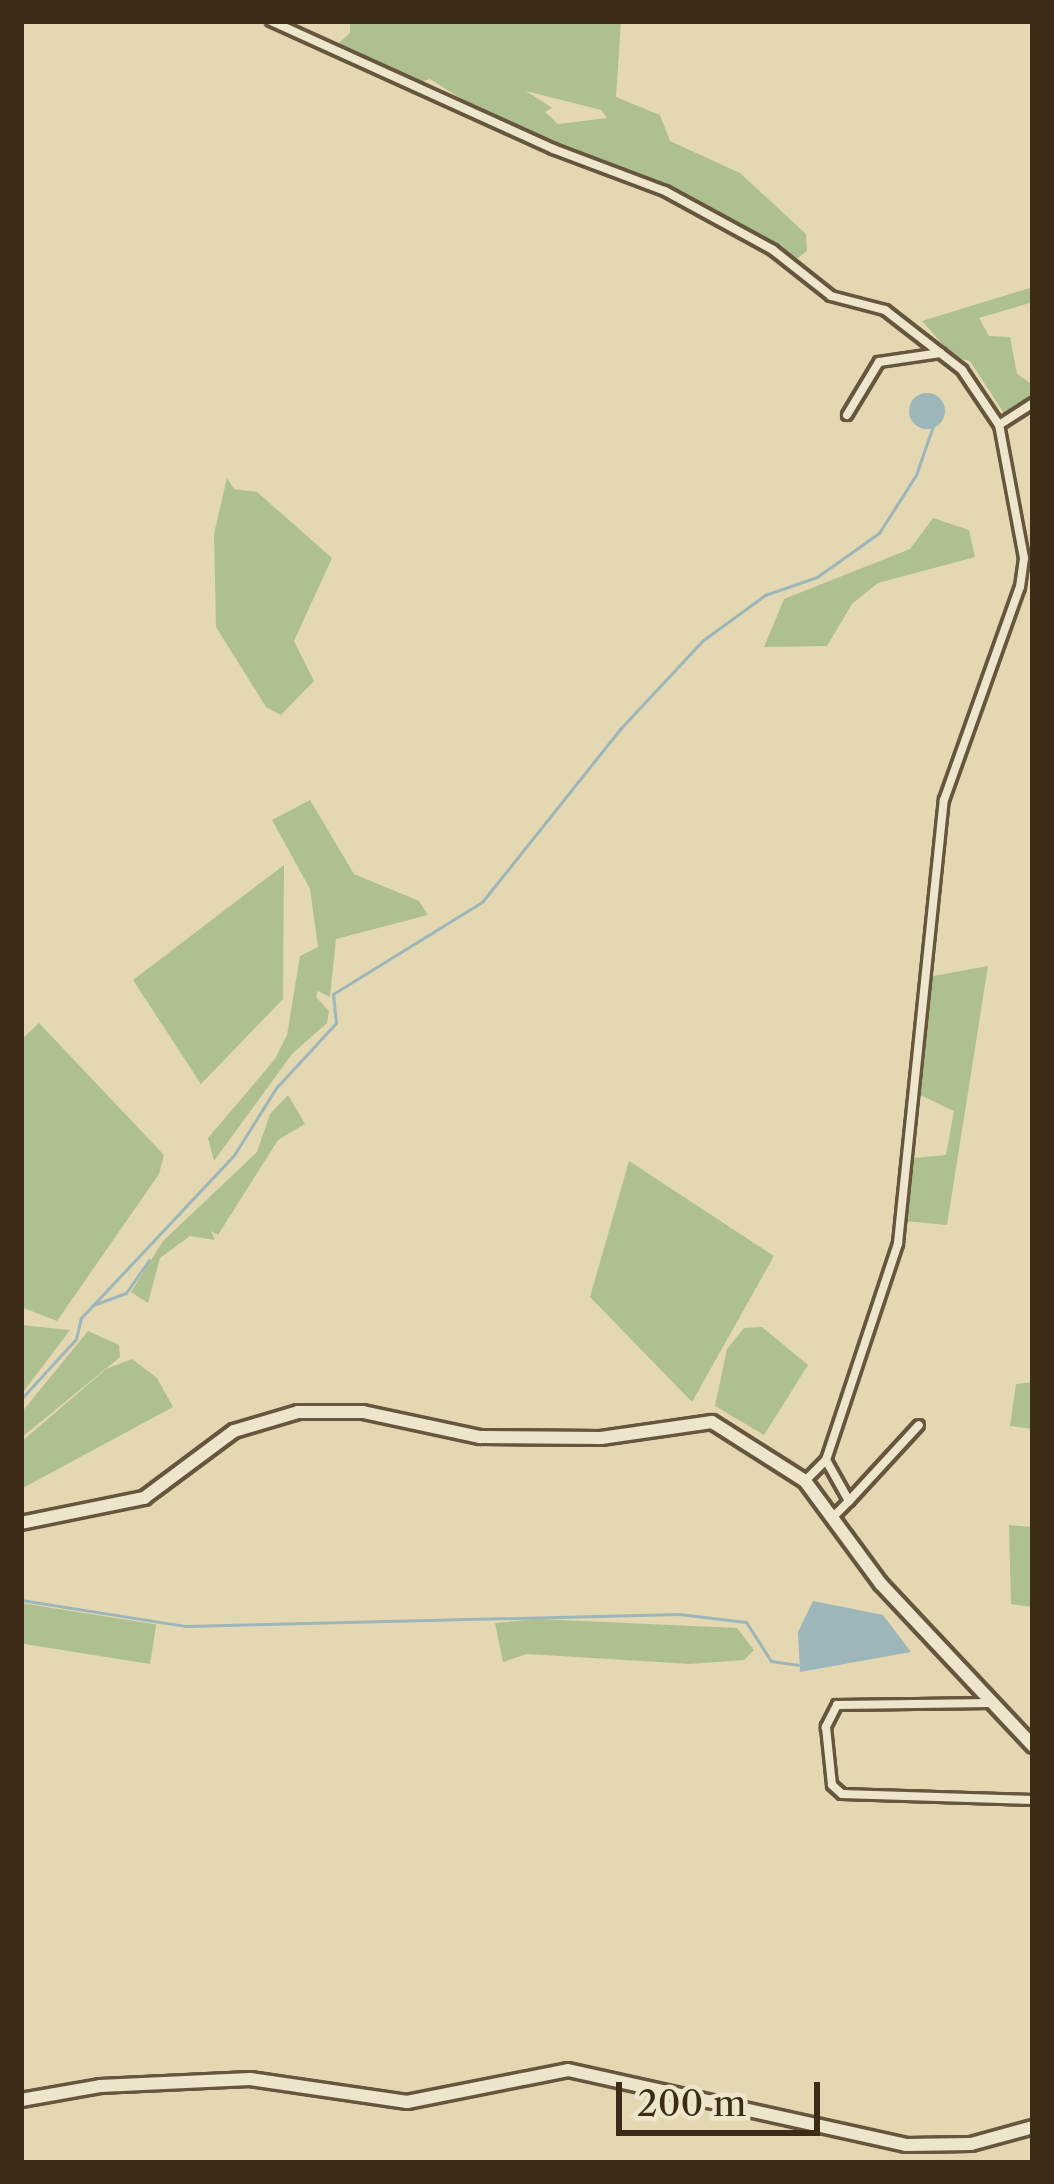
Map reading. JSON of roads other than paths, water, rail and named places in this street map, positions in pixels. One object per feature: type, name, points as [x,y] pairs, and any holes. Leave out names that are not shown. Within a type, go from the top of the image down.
[{"type":"street","points":[[271,21],[716,216],[818,288],[885,310],[974,384],[999,425],[1024,558],[1020,587],[944,800],[898,1243],[826,1460],[805,1480]]},
{"type":"street","points":[[847,416],[879,362],[942,353]]},
{"type":"street","points":[[999,425],[1033,403]]},
{"type":"street","points":[[21,1523],[144,1498],[234,1431],[320,1409],[480,1437],[601,1438],[712,1422],[805,1480],[881,1585],[1033,1746]]},
{"type":"street","points":[[833,1517],[919,1425]]},
{"type":"street","points":[[826,1460],[849,1501]]},
{"type":"street","points":[[992,1703],[837,1705],[826,1727],[832,1786],[842,1794],[1033,1800]]},
{"type":"street","points":[[21,2101],[100,2086],[250,2079],[407,2102],[568,2070],[906,2145],[958,2146],[1033,2127]]},
{"type":"water","points":[[927,393],[940,398],[945,411],[940,424],[927,429],[914,424],[909,411],[914,398]]},
{"type":"water","points":[[813,1601],[883,1615],[911,1652],[800,1672],[798,1632]]},
{"type":"waterway","points":[[21,1399],[76,1339],[81,1318],[234,1155],[276,1088],[336,1023],[333,994],[482,902],[621,728],[702,641],[765,595],[817,577],[879,533],[916,475],[933,426]]},
{"type":"waterway","points":[[93,1305],[126,1293],[149,1260]]},
{"type":"waterway","points":[[21,1600],[186,1626],[679,1614],[746,1622],[771,1661],[798,1665]]}]
